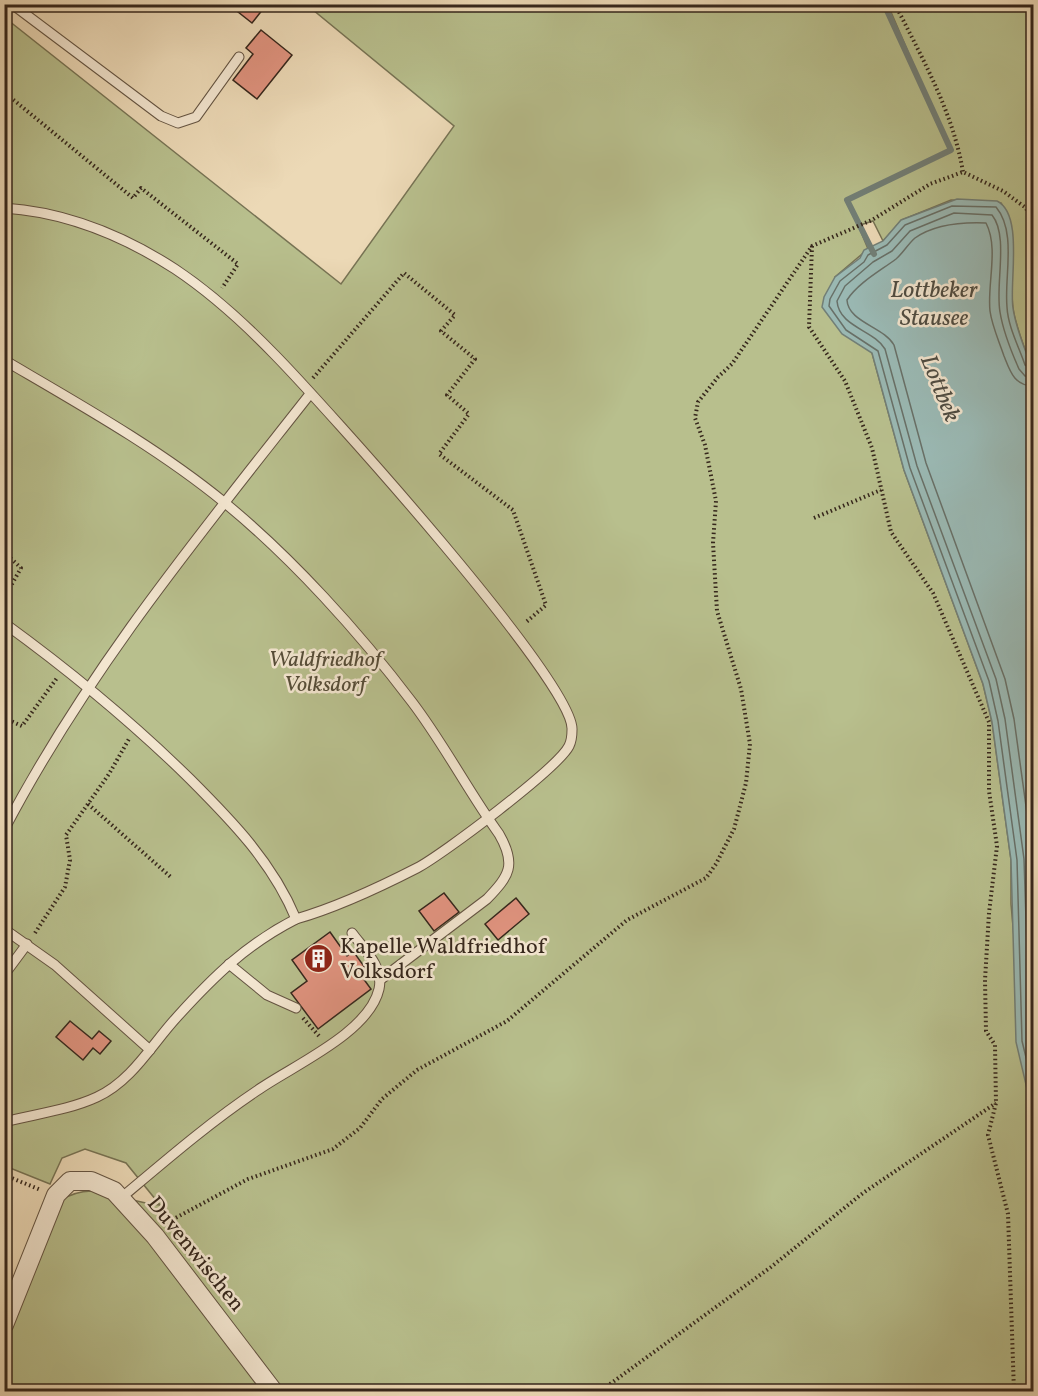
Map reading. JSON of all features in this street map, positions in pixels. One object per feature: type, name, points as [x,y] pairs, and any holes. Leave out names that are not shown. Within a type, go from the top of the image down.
[{"type":"street","name":"Duvenwischen","points":[[59,1191],[70,1181],[91,1181],[114,1191],[155,1236],[274,1392]]},
{"type":"street","points":[[4,1325],[59,1191]]},
{"type":"lane","points":[[12,4],[161,116],[178,123],[196,117],[239,57]]},
{"type":"lane","points":[[4,208],[27,209],[72,219],[121,239],[175,269],[214,299],[275,355],[446,546],[514,632],[567,708],[572,722],[568,747],[557,761],[488,818],[421,867],[334,907],[296,920],[246,948],[176,1018],[120,1082],[98,1096],[4,1122]]},
{"type":"lane","points":[[4,360],[144,446],[225,503],[346,621],[412,702],[506,847],[509,867],[506,877],[487,899],[380,980]]},
{"type":"lane","points":[[4,830],[33,776],[88,687],[168,574],[225,503],[307,391]]},
{"type":"lane","points":[[4,623],[65,668],[137,728],[202,791],[256,851],[283,888],[296,920]]},
{"type":"lane","points":[[4,929],[55,965],[150,1050]]},
{"type":"lane","points":[[121,1198],[259,1089],[295,1069],[351,1028],[373,1003],[380,980],[376,967],[352,933]]},
{"type":"lane","points":[[4,975],[27,944]]},
{"type":"lane","points":[[229,964],[267,995],[296,1008]]},
{"type":"path","points":[[895,4],[930,74],[959,146],[963,172]]},
{"type":"path","points":[[4,104],[10,97],[133,198],[141,188],[238,264],[214,299]]},
{"type":"path","points":[[155,1236],[170,1221],[248,1179],[333,1149],[360,1128],[382,1099],[417,1070],[507,1021],[627,920],[706,878],[734,830],[746,783],[750,744],[741,689],[717,611],[713,543],[716,501],[705,445],[694,418],[696,410],[707,389],[732,364],[812,246],[870,222],[930,184],[963,172],[1003,191],[1026,208],[1034,221]]},
{"type":"path","points":[[1026,208],[1034,227]]},
{"type":"path","points":[[812,246],[809,327],[846,381],[872,448],[891,532],[933,593],[989,722],[989,791],[997,846],[989,913],[985,980],[986,1031],[996,1045],[996,1103],[988,1135],[1008,1214],[1014,1392]]},
{"type":"path","points":[[307,391],[404,273],[455,315],[441,331],[475,359],[447,395],[469,414],[439,454],[513,510],[546,605],[514,632]]},
{"type":"path","points":[[814,518],[881,490]]},
{"type":"path","points":[[4,552],[21,568],[4,598]]},
{"type":"path","points":[[4,718],[22,726],[65,668]]},
{"type":"path","points":[[27,944],[65,887],[70,860],[66,835],[137,728]]},
{"type":"path","points":[[88,804],[172,878]]},
{"type":"path","points":[[296,1008],[318,1037],[326,1030]]},
{"type":"path","points":[[599,1392],[771,1267],[863,1193],[996,1103]]},
{"type":"path","points":[[4,1175],[59,1191]]},
{"type":"green space","name":"Waldfriedhof Volksdorf","points":[[307,5],[884,5],[930,103],[888,5],[1033,5],[1033,371],[1014,316],[1013,241],[1007,215],[1001,203],[951,200],[902,220],[883,241],[873,221],[860,225],[852,210],[868,249],[835,277],[872,353],[904,470],[983,684],[992,722],[1011,860],[1011,904],[1032,1138],[1028,1178],[1034,1200],[1033,1391],[5,1391],[5,1343],[57,1202],[71,1195],[96,1191],[160,1205],[126,1163],[85,1149],[62,1158],[50,1184],[5,1166],[4,17],[341,284],[454,126]]},
{"type":"water","name":"Lottbeker Stausee","points":[[957,199],[997,201],[1005,208],[1013,234],[1014,316],[1033,371],[1033,1200],[1028,1178],[1032,1138],[1028,1093],[1016,1042],[1011,860],[992,722],[983,684],[904,470],[872,353],[842,334],[822,307],[824,297],[835,277],[860,258],[864,250],[883,241],[901,220]]},
{"type":"building","points":[[228,4],[267,4],[252,23]]},
{"type":"building","points":[[261,30],[292,55],[257,99],[233,80],[253,54],[246,48]]},
{"type":"building","points":[[444,893],[459,912],[434,931],[419,911]]},
{"type":"building","points":[[516,898],[529,914],[498,940],[485,924]]},
{"type":"building","points":[[330,932],[347,956],[353,951],[366,969],[360,974],[371,989],[318,1029],[291,993],[307,981],[292,960]]},
{"type":"building","points":[[70,1021],[92,1039],[99,1031],[111,1041],[100,1054],[93,1048],[83,1060],[56,1037]]},
{"type":"waterway","name":"Lottbek","points":[[874,254],[847,200],[951,150],[884,4]]},
{"type":"place","name":"Kapelle Waldfriedhof Volksdorf","points":[[319,958]]}]
